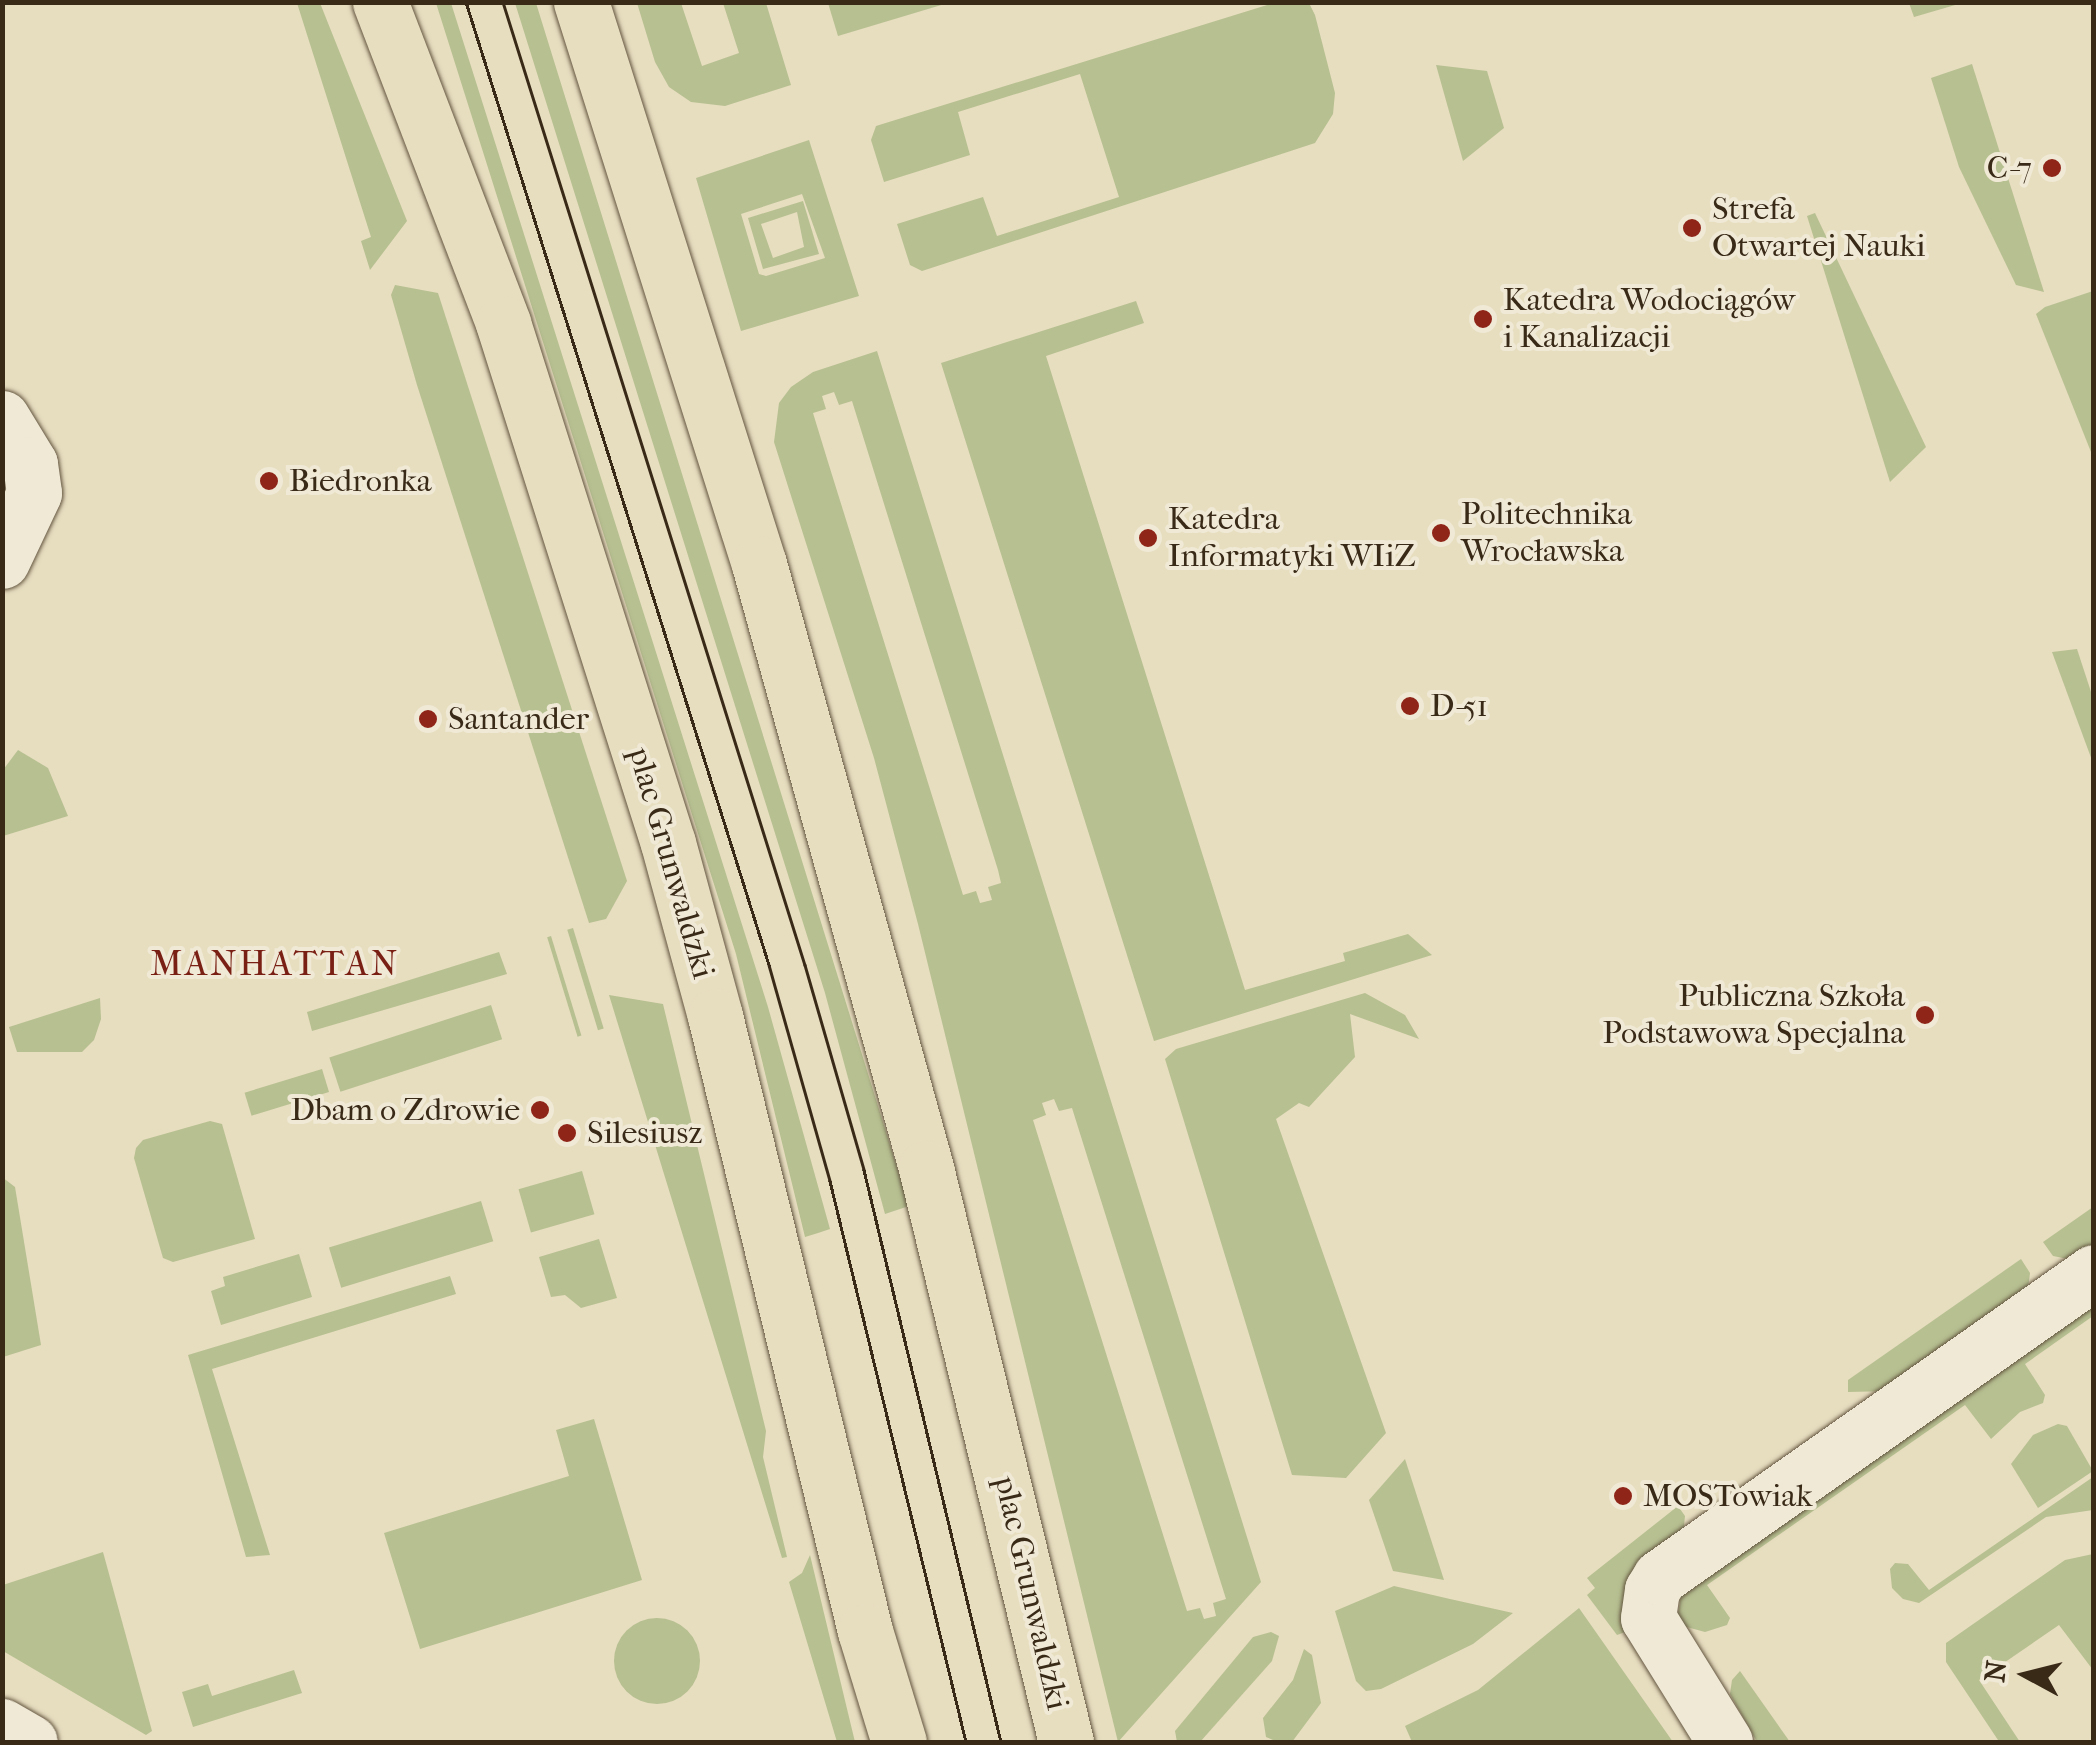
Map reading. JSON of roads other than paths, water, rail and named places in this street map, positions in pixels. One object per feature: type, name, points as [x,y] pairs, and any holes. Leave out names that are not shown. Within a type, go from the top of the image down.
[{"type":"main road","name":"plac Grunwaldzki","points":[[380,2],[503,324],[668,843],[716,1016],[865,1631],[899,1742]]},
{"type":"main road","name":"plac Grunwaldzki","points":[[581,2],[759,564],[931,1187],[1066,1742]]},
{"type":"street","points":[[2,418],[30,464],[34,493],[2,561]]},
{"type":"street","points":[[1725,1742],[1648,1618],[1660,1577],[2094,1272]]},
{"type":"street","points":[[2,1726],[30,1742]]},
{"type":"tram line","points":[[466,2],[769,965],[830,1181],[966,1742]]},
{"type":"tram line","points":[[503,2],[805,965],[864,1170],[1001,1742]]},
{"type":"place","name":"C-7","points":[[2052,168]]},
{"type":"place","name":"Strefa Otwartej Nauki","points":[[1692,228]]},
{"type":"place","name":"Katedra Wodociągów i Kanalizacji","points":[[1483,319]]},
{"type":"place","name":"Biedronka","points":[[269,481]]},
{"type":"place","name":"Politechnika Wrocławska","points":[[1441,533]]},
{"type":"place","name":"Katedra Informatyki WIiZ","points":[[1148,538]]},
{"type":"place","name":"D-51","points":[[1410,706]]},
{"type":"place","name":"Santander","points":[[428,719]]},
{"type":"place","name":"Publiczna Szkoła Podstawowa Specjalna","points":[[1925,1015]]},
{"type":"place","name":"Dbam o Zdrowie","points":[[540,1110]]},
{"type":"place","name":"Silesiusz","points":[[567,1133]]},
{"type":"place","name":"MOSTowiak","points":[[1623,1496]]},
{"type":"district","name":"MANHATTAN","points":[[275,964]]}]
